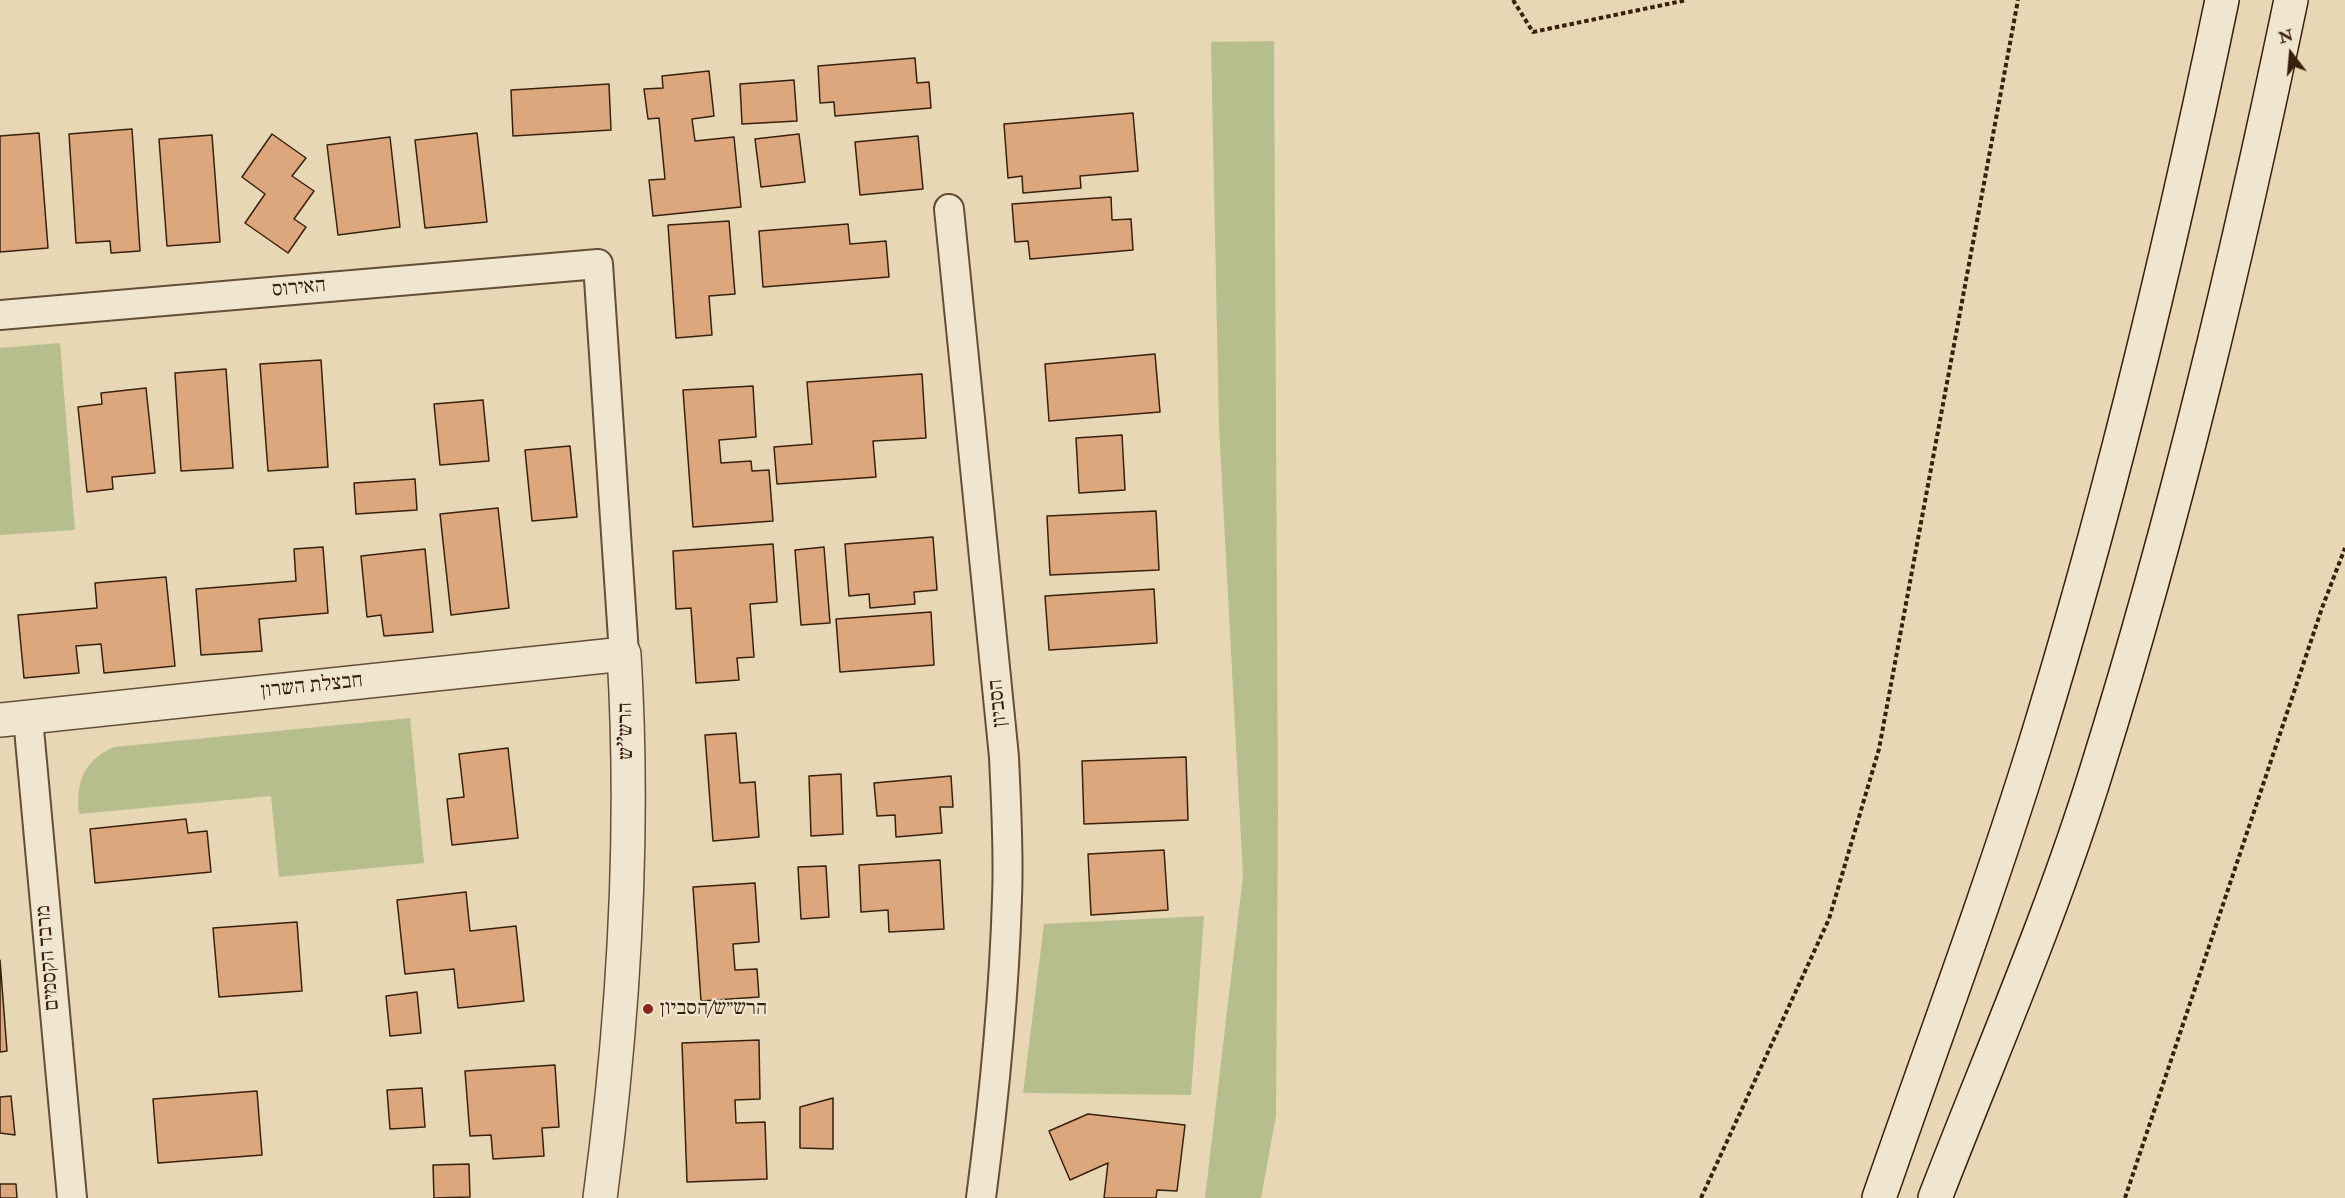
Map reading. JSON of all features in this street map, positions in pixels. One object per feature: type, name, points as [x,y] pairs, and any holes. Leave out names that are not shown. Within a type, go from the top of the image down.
[{"type":"main road","points":[[1879,1198],[2030,761],[2072,618],[2148,333],[2222,0]]},
{"type":"main road","points":[[1935,1198],[2055,893],[2097,771],[2137,636],[2213,349],[2291,0]]},
{"type":"main road","name":"חבצלת השרון","points":[[14,719],[624,654]]},
{"type":"main road","name":"הרש''ש","points":[[600,1198],[610,1120],[626,915],[629,795],[624,654]]},
{"type":"street","name":"הסביון","points":[[949,209],[1004,757],[1007,845],[1004,968],[991,1122],[981,1198]]},
{"type":"street","name":"האירוס","points":[[0,315],[598,264]]},
{"type":"street","name":"הרש''ש","points":[[598,264],[624,654]]},
{"type":"street","name":"מרבד הקסמים","points":[[14,719],[72,1198]]},
{"type":"path","points":[[1513,0],[1533,32],[1687,0]]},
{"type":"path","points":[[1701,1198],[1829,919],[1879,749],[2018,0]]},
{"type":"path","points":[[2125,1198],[2322,608],[2345,548]]},
{"type":"green space","points":[[1274,41],[1278,813],[1276,1116],[1261,1198],[1205,1198],[1243,876],[1219,427],[1211,42]]},
{"type":"green space","points":[[60,343],[75,530],[0,535],[0,348]]},
{"type":"green space","points":[[410,718],[424,863],[279,877],[271,796],[79,814],[79,792],[84,774],[95,759],[114,747]]},
{"type":"green space","points":[[1204,916],[1191,1095],[1023,1093],[1044,924]]},
{"type":"building","points":[[915,58],[917,83],[929,82],[931,108],[835,116],[834,102],[820,103],[818,66]]},
{"type":"building","points":[[709,71],[714,116],[692,119],[695,141],[734,137],[741,207],[653,216],[649,180],[665,179],[659,118],[648,119],[644,89],[663,88],[662,76]]},
{"type":"building","points":[[794,80],[797,121],[742,124],[740,84]]},
{"type":"building","points":[[609,84],[611,130],[513,136],[511,90]]},
{"type":"building","points":[[1133,113],[1138,171],[1080,176],[1081,188],[1023,193],[1022,176],[1008,178],[1004,124]]},
{"type":"building","points":[[132,129],[140,251],[111,253],[110,241],[76,243],[69,134]]},
{"type":"building","points":[[39,133],[48,248],[0,252],[0,136]]},
{"type":"building","points":[[477,133],[487,222],[425,228],[415,140]]},
{"type":"building","points":[[272,134],[306,158],[292,176],[314,191],[294,219],[306,227],[288,253],[245,223],[265,194],[242,177]]},
{"type":"building","points":[[799,134],[805,182],[761,187],[755,139]]},
{"type":"building","points":[[212,135],[220,242],[167,246],[159,139]]},
{"type":"building","points":[[918,136],[923,189],[860,195],[855,142]]},
{"type":"building","points":[[390,137],[400,227],[338,235],[327,145]]},
{"type":"building","points":[[1111,197],[1112,220],[1131,219],[1133,250],[1030,259],[1028,241],[1015,242],[1012,204]]},
{"type":"building","points":[[729,221],[735,294],[709,296],[712,335],[676,338],[668,225]]},
{"type":"building","points":[[848,224],[850,244],[886,241],[889,277],[763,287],[759,231]]},
{"type":"building","points":[[1155,354],[1160,412],[1049,421],[1045,364]]},
{"type":"building","points":[[321,360],[328,467],[268,471],[260,364]]},
{"type":"building","points":[[226,369],[233,468],[181,471],[175,373]]},
{"type":"building","points":[[922,374],[926,438],[873,441],[876,477],[777,484],[774,447],[812,444],[807,382]]},
{"type":"building","points":[[753,386],[756,437],[719,440],[721,463],[751,461],[752,471],[769,470],[773,521],[693,527],[683,390]]},
{"type":"building","points":[[146,388],[155,473],[112,477],[113,489],[87,492],[78,407],[102,404],[101,393]]},
{"type":"building","points":[[483,400],[489,461],[440,465],[434,404]]},
{"type":"building","points":[[1122,435],[1125,490],[1079,493],[1076,438]]},
{"type":"building","points":[[570,446],[577,517],[532,521],[525,450]]},
{"type":"building","points":[[415,479],[417,510],[356,514],[354,483]]},
{"type":"building","points":[[498,508],[509,608],[451,615],[440,514]]},
{"type":"building","points":[[1156,511],[1159,570],[1050,575],[1047,516]]},
{"type":"building","points":[[933,537],[937,590],[914,592],[915,604],[870,608],[869,594],[849,596],[845,544]]},
{"type":"building","points":[[773,544],[777,602],[750,604],[754,657],[737,658],[739,680],[696,683],[691,608],[676,609],[673,551]]},
{"type":"building","points":[[323,547],[328,613],[259,619],[262,651],[201,655],[196,589],[296,581],[294,549]]},
{"type":"building","points":[[824,547],[830,623],[801,625],[795,550]]},
{"type":"building","points":[[425,549],[433,632],[384,636],[381,615],[367,617],[361,556]]},
{"type":"building","points":[[166,577],[175,666],[104,673],[101,644],[76,646],[79,673],[24,678],[18,615],[97,608],[95,583]]},
{"type":"building","points":[[1154,589],[1157,643],[1049,650],[1045,596]]},
{"type":"building","points":[[931,612],[934,665],[840,672],[836,619]]},
{"type":"building","points":[[736,733],[740,783],[755,782],[759,837],[713,841],[705,735]]},
{"type":"building","points":[[508,748],[518,838],[452,845],[447,799],[464,797],[459,754]]},
{"type":"building","points":[[1186,757],[1188,820],[1084,824],[1082,761]]},
{"type":"building","points":[[841,774],[843,834],[811,836],[809,776]]},
{"type":"building","points":[[951,776],[953,807],[940,807],[942,833],[896,837],[895,815],[877,816],[874,783]]},
{"type":"building","points":[[186,819],[188,833],[207,831],[211,872],[95,883],[90,829]]},
{"type":"building","points":[[1164,850],[1168,910],[1091,915],[1088,854]]},
{"type":"building","points":[[940,860],[944,929],[889,932],[888,910],[861,912],[859,865]]},
{"type":"building","points":[[826,866],[829,917],[801,919],[798,867]]},
{"type":"building","points":[[755,883],[759,942],[733,944],[735,970],[757,969],[759,997],[701,1001],[693,887]]},
{"type":"building","points":[[466,892],[470,931],[516,926],[524,1001],[458,1008],[454,969],[405,974],[397,900]]},
{"type":"building","points":[[297,922],[302,991],[219,997],[213,928]]},
{"type":"building","points":[[0,960],[7,1051],[0,1052]]},
{"type":"building","points":[[417,992],[421,1033],[390,1036],[386,996]]},
{"type":"building","points":[[759,1040],[760,1099],[735,1100],[736,1123],[765,1122],[767,1179],[687,1182],[682,1043]]},
{"type":"building","points":[[555,1065],[559,1127],[542,1128],[544,1156],[493,1159],[491,1135],[470,1136],[465,1071]]},
{"type":"building","points":[[422,1088],[425,1127],[390,1129],[387,1090]]},
{"type":"building","points":[[257,1091],[262,1155],[158,1163],[153,1099]]},
{"type":"building","points":[[11,1096],[15,1135],[0,1133],[0,1097]]},
{"type":"building","points":[[833,1098],[833,1149],[800,1148],[800,1107]]},
{"type":"building","points":[[1088,1114],[1185,1125],[1177,1191],[1157,1190],[1156,1198],[1104,1198],[1108,1163],[1070,1180],[1049,1131]]},
{"type":"building","points":[[469,1164],[470,1197],[434,1198],[433,1165]]},
{"type":"building","points":[[0,1184],[16,1184],[17,1198],[0,1198]]},
{"type":"place","name":"הרש״ש/הסביון","points":[[648,1009]]}]
